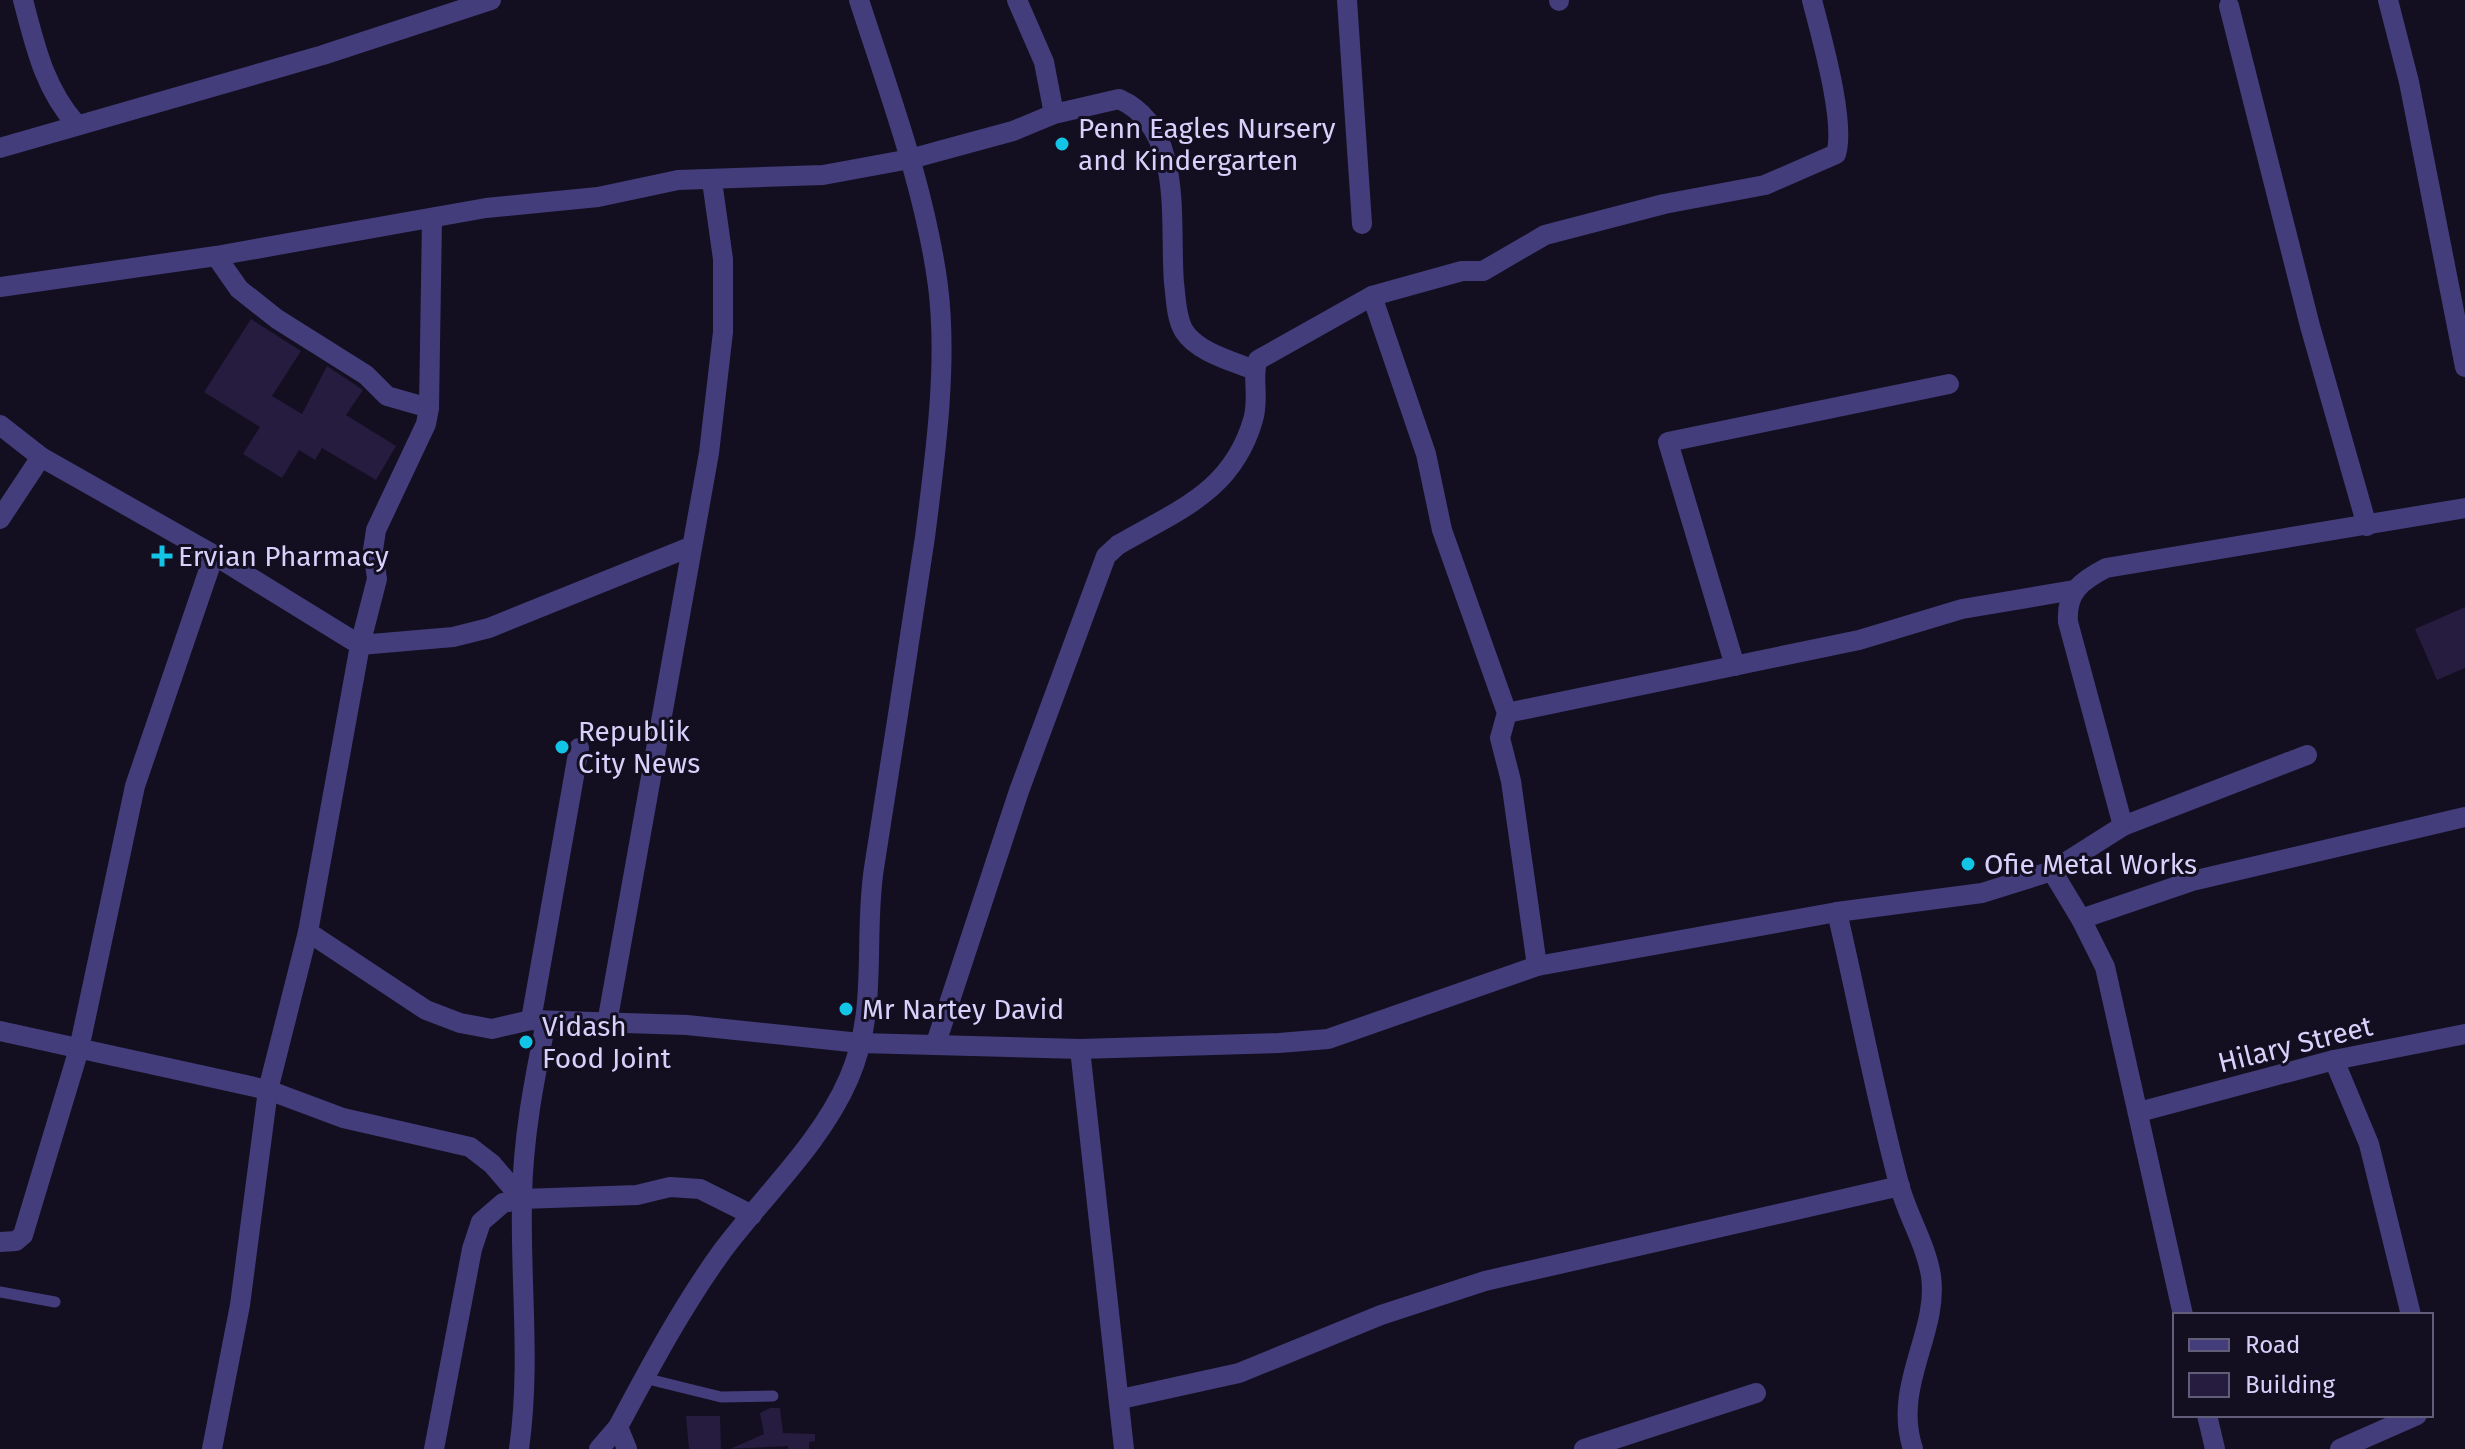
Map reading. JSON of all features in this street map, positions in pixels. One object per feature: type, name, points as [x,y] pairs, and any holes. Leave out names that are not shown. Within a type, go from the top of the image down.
[{"type":"street","points":[[23,0],[39,62],[53,95],[76,124]]},
{"type":"street","points":[[0,148],[323,55],[491,0]]},
{"type":"street","points":[[599,1449],[618,1427],[708,1272],[832,1108],[849,1078],[860,1043],[872,964],[870,895],[918,588],[939,406],[938,288],[910,159],[859,0]]},
{"type":"street","points":[[1017,0],[1044,62],[1054,114]]},
{"type":"street","points":[[1347,0],[1362,224]]},
{"type":"street","points":[[936,1043],[1009,819],[1106,556],[1118,545],[1219,483],[1235,465],[1258,402],[1254,370],[1258,360],[1372,296],[1462,271],[1483,271],[1545,235],[1664,204],[1765,185],[1836,154],[1840,141],[1837,116],[1812,0]]},
{"type":"street","points":[[2388,0],[2409,82],[2465,367]]},
{"type":"street","points":[[2229,6],[2310,326],[2367,526]]},
{"type":"street","points":[[0,287],[216,256],[486,208],[598,197],[678,180],[823,175],[910,159],[1013,131],[1054,114],[1119,99],[1145,113],[1161,141],[1170,176],[1176,307],[1184,332],[1208,351],[1254,370]]},
{"type":"street","points":[[607,1023],[709,453],[723,332],[723,259],[712,181]]},
{"type":"street","points":[[212,1449],[240,1305],[268,1090],[308,932],[360,645],[377,579],[373,550],[376,530],[426,424],[429,408],[432,219]]},
{"type":"street","points":[[216,256],[239,289],[277,319],[366,375],[387,396],[429,408]]},
{"type":"street","points":[[1372,296],[1426,454],[1442,530],[1507,713],[1500,738],[1511,781],[1537,966]]},
{"type":"street","points":[[1735,666],[1668,442],[1949,384]]},
{"type":"street","points":[[0,425],[41,457],[214,555],[360,645],[453,637],[489,628],[690,547]]},
{"type":"street","points":[[0,519],[41,457]]},
{"type":"street","points":[[2123,826],[2068,622],[2067,606],[2074,590],[2084,580],[2106,568],[2465,508]]},
{"type":"street","points":[[0,1242],[16,1241],[23,1235],[79,1049],[135,786],[214,555]]},
{"type":"street","points":[[1507,713],[1859,640],[1962,609],[2074,590]]},
{"type":"street","points":[[519,1449],[527,1363],[522,1199],[527,1113],[579,748]]},
{"type":"street","points":[[308,932],[437,1014],[492,1029],[538,1021],[687,1025],[860,1043],[1080,1049],[1328,1039],[1537,966],[1837,912],[1982,893],[2052,871],[2123,826],[2307,755]]},
{"type":"street","points":[[2081,919],[2192,881],[2465,817]]},
{"type":"street","points":[[2052,871],[2105,967],[2183,1313]]},
{"type":"street","points":[[1837,912],[1900,1186],[1931,1275],[1931,1297],[1909,1392],[1908,1433],[1913,1449]]},
{"type":"street","points":[[0,1031],[268,1090],[343,1118],[470,1147],[492,1164],[522,1199]]},
{"type":"street","name":"Hilary Street","points":[[2139,1112],[2334,1060],[2465,1034]]},
{"type":"street","points":[[1080,1049],[1121,1399],[1124,1449]]},
{"type":"street","points":[[2334,1060],[2369,1144],[2411,1313]]},
{"type":"street","points":[[1121,1399],[1239,1373],[1381,1315],[1485,1281],[1900,1186]]},
{"type":"street","points":[[434,1449],[448,1360],[481,1222],[503,1203],[522,1199],[637,1195],[670,1187],[700,1189],[752,1215]]},
{"type":"street","points":[[1584,1449],[1756,1393]]},
{"type":"street","points":[[2207,1417],[2215,1449]]},
{"type":"street","points":[[2340,1449],[2412,1417]]},
{"type":"street","points":[[618,1427],[627,1449]]},
{"type":"lane","points":[[0,1292],[55,1302]]},
{"type":"lane","points":[[644,1378],[721,1397],[773,1396]]},
{"type":"building","points":[[251,319],[301,351],[272,396],[302,414],[327,366],[363,390],[346,415],[396,446],[376,480],[322,448],[315,460],[299,450],[282,478],[243,454],[260,427],[204,392]]},
{"type":"building","points":[[2465,607],[2465,668],[2437,680],[2415,629]]},
{"type":"building","points":[[770,1408],[780,1408],[783,1433],[815,1434],[815,1441],[809,1442],[809,1449],[788,1449],[788,1446],[730,1449],[764,1434],[760,1413]]},
{"type":"building","points":[[686,1416],[720,1416],[721,1449],[689,1449]]},
{"type":"place","name":"Penn Eagles Nursery and Kindergarten","points":[[1062,144]]},
{"type":"place","name":"Ervian Pharmacy","points":[[162,556]]},
{"type":"place","name":"Republik City News","points":[[562,747]]},
{"type":"place","name":"Ofie Metal Works","points":[[1968,864]]},
{"type":"place","name":"Mr Nartey David","points":[[846,1009]]},
{"type":"place","name":"Vidash Food Joint","points":[[526,1042]]}]
